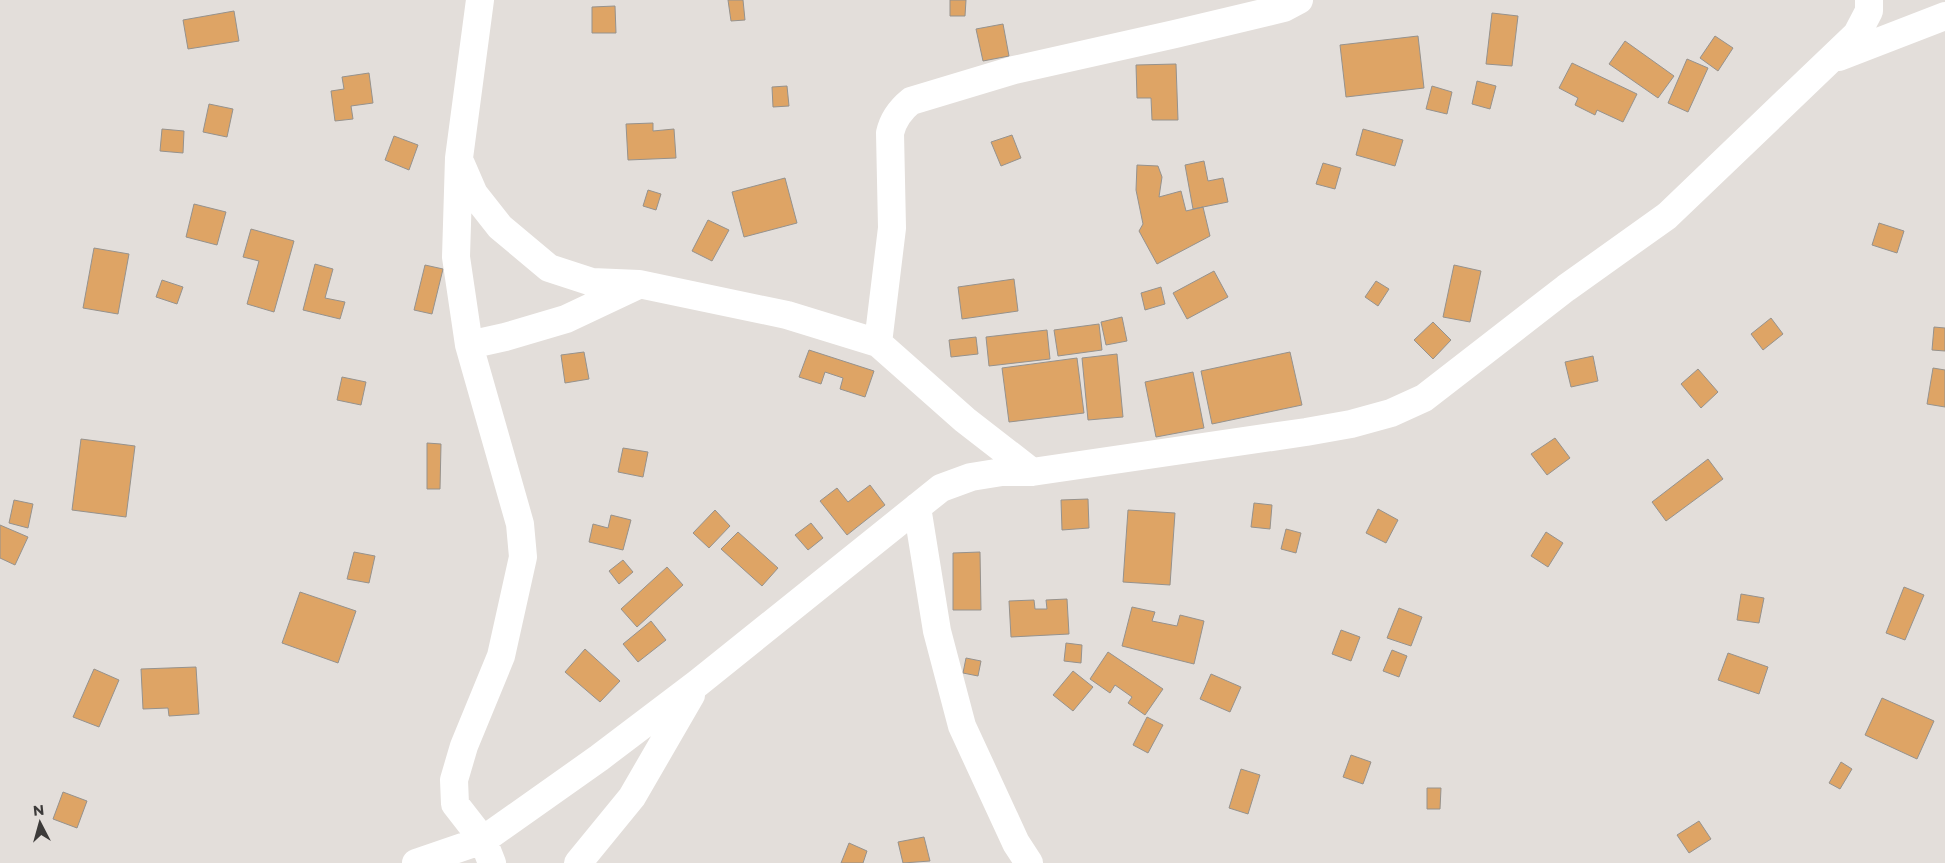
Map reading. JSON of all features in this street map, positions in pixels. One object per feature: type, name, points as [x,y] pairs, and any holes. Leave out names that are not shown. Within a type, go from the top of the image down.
[{"type":"street","points":[[480,0],[459,158],[456,257],[469,345],[520,524],[523,558],[501,656],[464,746],[454,780],[455,804],[487,852]]},
{"type":"street","points":[[878,343],[892,228],[890,133],[892,123],[911,101],[1014,70],[1284,8],[1299,0]]},
{"type":"street","points":[[416,863],[487,852],[599,758],[698,682],[941,488],[971,476],[1002,472],[1032,472],[1351,424],[1391,413],[1424,398],[1566,288],[1667,216],[1857,34],[1869,11],[1869,0]]},
{"type":"street","points":[[1830,60],[1945,16]]},
{"type":"street","points":[[459,158],[474,194],[500,227],[549,268],[592,282],[639,284],[787,315],[878,343],[965,420],[1032,472]]},
{"type":"street","points":[[469,345],[505,337],[566,319],[639,284]]},
{"type":"street","points":[[917,507],[937,631],[962,726],[1016,843],[1029,863]]},
{"type":"street","points":[[578,863],[632,797],[698,682]]},
{"type":"building","points":[[728,0],[743,0],[745,20],[731,21]]},
{"type":"building","points":[[950,0],[966,0],[965,16],[950,16]]},
{"type":"building","points":[[615,6],[616,33],[592,33],[592,7]]},
{"type":"building","points":[[234,11],[239,41],[188,49],[183,20]]},
{"type":"building","points":[[1492,13],[1518,16],[1512,66],[1486,64]]},
{"type":"building","points":[[1003,24],[1009,56],[983,61],[976,29]]},
{"type":"building","points":[[1418,36],[1424,88],[1346,97],[1340,45]]},
{"type":"building","points":[[1715,36],[1733,48],[1718,71],[1700,58]]},
{"type":"building","points":[[1625,41],[1674,76],[1658,98],[1609,64]]},
{"type":"building","points":[[1687,59],[1708,68],[1688,112],[1668,103]]},
{"type":"building","points":[[1572,63],[1637,94],[1623,122],[1597,110],[1595,115],[1575,105],[1578,98],[1559,88]]},
{"type":"building","points":[[1176,64],[1178,120],[1152,120],[1151,98],[1137,98],[1136,65]]},
{"type":"building","points":[[369,73],[373,103],[351,106],[353,119],[335,121],[331,91],[344,89],[342,77]]},
{"type":"building","points":[[1477,81],[1496,86],[1490,109],[1472,104]]},
{"type":"building","points":[[787,86],[789,106],[773,107],[772,87]]},
{"type":"building","points":[[1432,86],[1452,92],[1447,114],[1426,109]]},
{"type":"building","points":[[209,104],[233,109],[227,137],[203,132]]},
{"type":"building","points":[[653,123],[653,131],[674,129],[676,158],[628,160],[626,124]]},
{"type":"building","points":[[162,129],[184,131],[183,153],[160,151]]},
{"type":"building","points":[[1363,129],[1403,140],[1395,166],[1356,155]]},
{"type":"building","points":[[1012,135],[1021,158],[1001,166],[991,142]]},
{"type":"building","points":[[394,136],[418,145],[409,170],[385,160]]},
{"type":"building","points":[[1204,161],[1208,181],[1223,178],[1228,202],[1193,209],[1185,165]]},
{"type":"building","points":[[1323,163],[1341,168],[1335,189],[1316,184]]},
{"type":"building","points":[[1137,165],[1158,166],[1162,177],[1159,197],[1181,191],[1186,211],[1203,207],[1210,236],[1157,264],[1139,231],[1143,224],[1136,190]]},
{"type":"building","points":[[785,178],[797,223],[744,237],[732,192]]},
{"type":"building","points":[[648,190],[661,194],[656,210],[643,206]]},
{"type":"building","points":[[194,204],[226,212],[217,245],[186,237]]},
{"type":"building","points":[[708,220],[729,230],[712,261],[692,251]]},
{"type":"building","points":[[1879,223],[1904,231],[1897,253],[1872,245]]},
{"type":"building","points":[[251,229],[294,241],[274,312],[247,304],[259,261],[243,257]]},
{"type":"building","points":[[94,248],[129,254],[118,314],[83,308]]},
{"type":"building","points":[[315,264],[333,269],[325,298],[345,302],[340,319],[303,310]]},
{"type":"building","points":[[425,265],[443,269],[432,314],[414,310]]},
{"type":"building","points":[[1454,265],[1481,271],[1470,322],[1443,317]]},
{"type":"building","points":[[1214,271],[1228,297],[1187,319],[1173,293]]},
{"type":"building","points":[[1014,279],[1018,311],[962,319],[958,287]]},
{"type":"building","points":[[162,280],[183,287],[177,304],[156,297]]},
{"type":"building","points":[[1376,281],[1389,289],[1378,306],[1365,297]]},
{"type":"building","points":[[1161,287],[1165,304],[1145,310],[1141,293]]},
{"type":"building","points":[[1122,317],[1127,341],[1106,345],[1101,322]]},
{"type":"building","points":[[1771,318],[1783,334],[1763,350],[1751,334]]},
{"type":"building","points":[[1433,322],[1451,340],[1433,359],[1414,340]]},
{"type":"building","points":[[1099,324],[1102,350],[1058,356],[1054,330]]},
{"type":"building","points":[[1934,327],[1945,328],[1945,351],[1932,350]]},
{"type":"building","points":[[1047,330],[1050,359],[989,366],[986,337]]},
{"type":"building","points":[[976,337],[978,354],[951,357],[949,340]]},
{"type":"building","points":[[809,350],[874,371],[865,397],[840,389],[843,378],[825,372],[821,384],[799,377]]},
{"type":"building","points":[[584,352],[589,379],[565,383],[561,355]]},
{"type":"building","points":[[1290,352],[1302,405],[1212,424],[1201,371]]},
{"type":"building","points":[[1117,354],[1123,417],[1088,420],[1082,358]]},
{"type":"building","points":[[1593,356],[1598,381],[1571,387],[1565,362]]},
{"type":"building","points":[[1077,358],[1084,413],[1009,422],[1002,368]]},
{"type":"building","points":[[1933,368],[1945,370],[1945,407],[1927,404]]},
{"type":"building","points":[[1698,369],[1718,392],[1701,408],[1681,384]]},
{"type":"building","points":[[1193,372],[1204,428],[1156,437],[1145,382]]},
{"type":"building","points":[[342,377],[366,382],[361,405],[337,400]]},
{"type":"building","points":[[1555,438],[1570,458],[1547,475],[1531,454]]},
{"type":"building","points":[[81,439],[135,446],[126,517],[72,510]]},
{"type":"building","points":[[427,443],[441,444],[440,489],[427,489]]},
{"type":"building","points":[[623,448],[648,452],[643,477],[618,472]]},
{"type":"building","points":[[1708,459],[1723,479],[1666,521],[1652,502]]},
{"type":"building","points":[[870,485],[885,505],[847,535],[820,501],[837,488],[848,502]]},
{"type":"building","points":[[1088,499],[1089,528],[1062,530],[1061,500]]},
{"type":"building","points":[[14,500],[33,504],[28,528],[9,523]]},
{"type":"building","points":[[1254,503],[1272,505],[1270,529],[1251,527]]},
{"type":"building","points":[[1378,509],[1398,520],[1386,543],[1366,533]]},
{"type":"building","points":[[715,510],[730,526],[709,548],[693,533]]},
{"type":"building","points":[[1128,510],[1175,513],[1170,585],[1123,582]]},
{"type":"building","points":[[611,515],[631,520],[623,550],[589,542],[593,524],[608,528]]},
{"type":"building","points":[[811,523],[823,538],[808,550],[795,535]]},
{"type":"building","points":[[0,525],[28,537],[15,565],[0,558]]},
{"type":"building","points":[[1286,529],[1301,533],[1296,553],[1281,549]]},
{"type":"building","points":[[738,532],[778,568],[762,586],[721,549]]},
{"type":"building","points":[[1546,532],[1563,543],[1548,567],[1531,556]]},
{"type":"building","points":[[354,552],[375,556],[369,583],[347,579]]},
{"type":"building","points":[[980,552],[981,610],[953,610],[953,553]]},
{"type":"building","points":[[623,560],[633,572],[619,584],[609,571]]},
{"type":"building","points":[[667,567],[683,585],[637,627],[621,609]]},
{"type":"building","points":[[1904,587],[1924,595],[1905,640],[1886,633]]},
{"type":"building","points":[[300,592],[356,611],[338,663],[282,643]]},
{"type":"building","points":[[1741,594],[1764,598],[1759,623],[1737,620]]},
{"type":"building","points":[[1067,599],[1069,634],[1011,637],[1009,601],[1034,600],[1035,609],[1047,609],[1046,600]]},
{"type":"building","points":[[1132,607],[1155,612],[1152,621],[1177,626],[1180,615],[1204,621],[1194,664],[1122,646]]},
{"type":"building","points":[[1399,608],[1422,617],[1411,646],[1387,638]]},
{"type":"building","points":[[651,621],[666,640],[638,662],[623,644]]},
{"type":"building","points":[[1341,630],[1360,637],[1351,661],[1332,654]]},
{"type":"building","points":[[1066,643],[1082,645],[1081,663],[1064,661]]},
{"type":"building","points":[[585,649],[620,681],[600,702],[565,672]]},
{"type":"building","points":[[1392,650],[1407,656],[1399,677],[1383,671]]},
{"type":"building","points":[[1108,652],[1163,689],[1145,715],[1128,703],[1132,697],[1115,685],[1110,693],[1090,679]]},
{"type":"building","points":[[1728,653],[1768,667],[1759,694],[1718,680]]},
{"type":"building","points":[[966,658],[981,661],[978,676],[963,673]]},
{"type":"building","points":[[196,667],[199,714],[169,716],[168,708],[143,709],[141,669]]},
{"type":"building","points":[[94,669],[119,680],[99,727],[73,717]]},
{"type":"building","points":[[1073,671],[1093,687],[1073,711],[1053,695]]},
{"type":"building","points":[[1211,674],[1241,687],[1230,712],[1200,699]]},
{"type":"building","points":[[1882,698],[1934,721],[1917,759],[1865,735]]},
{"type":"building","points":[[1147,717],[1163,725],[1148,753],[1133,745]]},
{"type":"building","points":[[1351,755],[1371,762],[1363,784],[1343,777]]},
{"type":"building","points":[[1841,762],[1852,769],[1840,789],[1829,783]]},
{"type":"building","points":[[1241,769],[1260,775],[1248,814],[1229,808]]},
{"type":"building","points":[[1427,788],[1441,788],[1440,809],[1427,809]]},
{"type":"building","points":[[63,792],[87,801],[77,828],[53,819]]},
{"type":"building","points":[[1699,821],[1711,839],[1689,853],[1677,835]]},
{"type":"building","points":[[924,837],[930,861],[903,863],[898,842]]},
{"type":"building","points":[[849,843],[867,851],[863,863],[841,863]]}]
